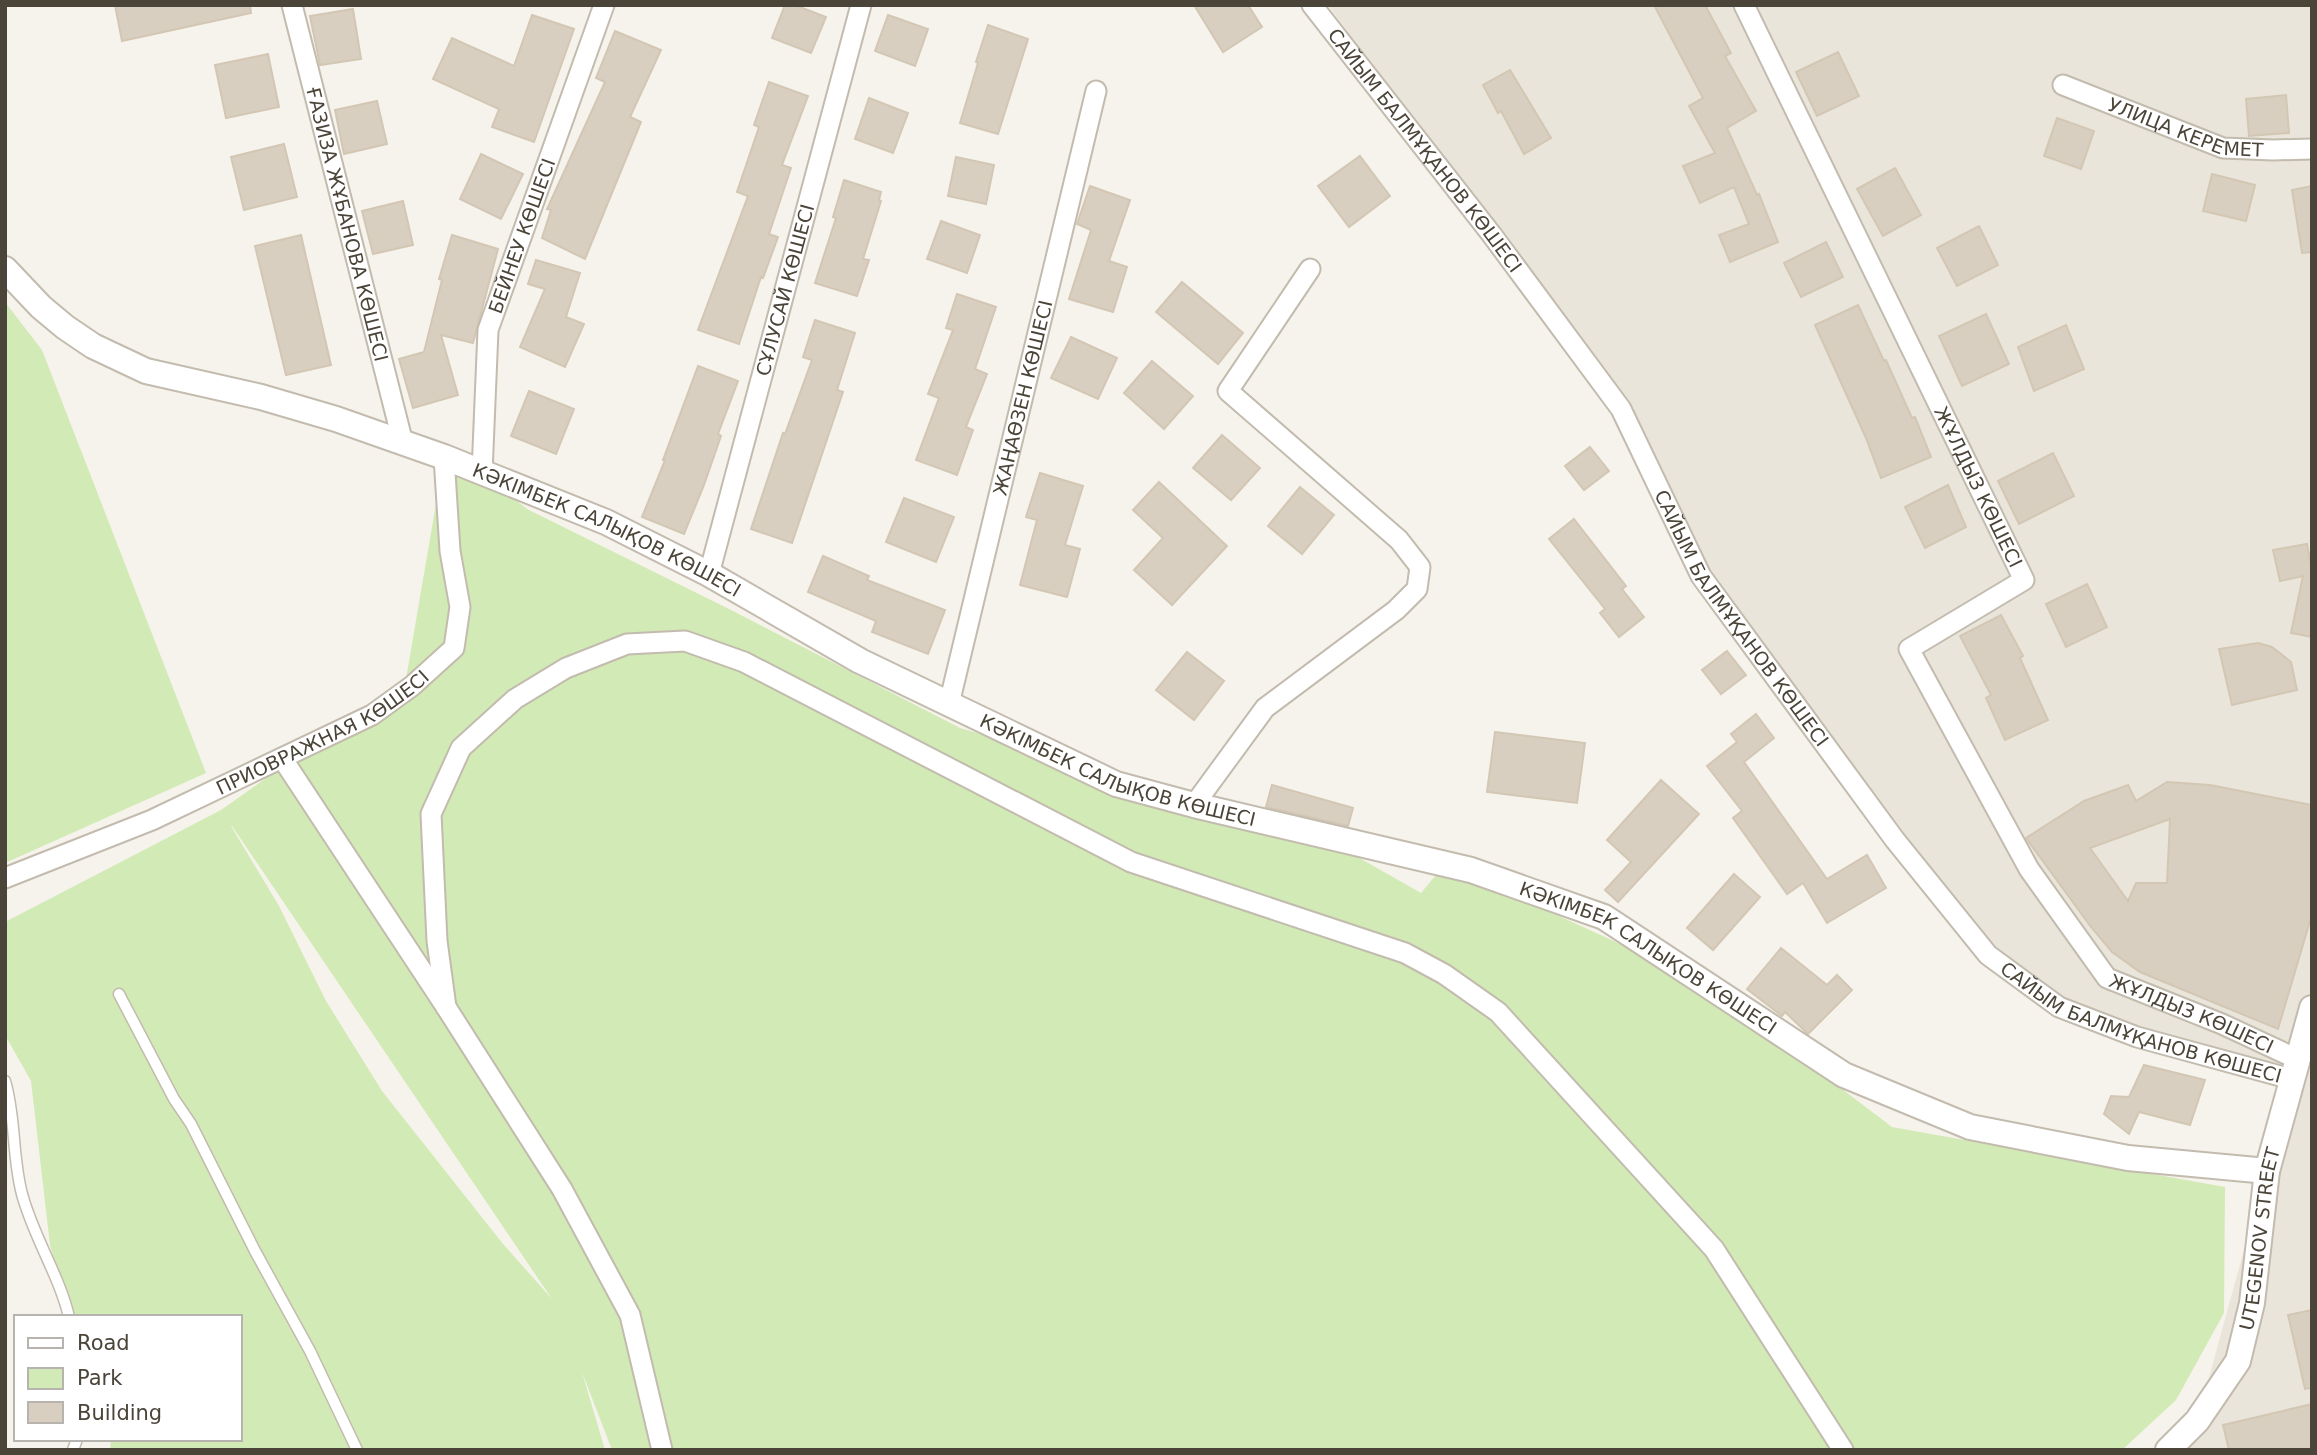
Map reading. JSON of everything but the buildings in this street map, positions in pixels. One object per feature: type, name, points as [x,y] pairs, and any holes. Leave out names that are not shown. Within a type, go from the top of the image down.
[{"type":"street","name":"ҒАЗИЗА ЖҰБАНОВА КӨШЕСІ","points":[[292,5],[403,443]]},
{"type":"street","name":"СҰЛУСАЙ КӨШЕСІ","points":[[709,574],[861,5]]},
{"type":"street","name":"САЙЫМ БАЛМҰҚАНОВ КӨШЕСІ","points":[[1312,5],[1492,235],[1621,410],[1702,576],[1895,840],[1988,955],[2059,1007],[2137,1037],[2294,1069]]},
{"type":"street","name":"ЖҰЛДЫЗ КӨШЕСІ","points":[[1744,5],[2024,580],[1909,649],[2029,869],[2108,978],[2222,1024],[2294,1069]]},
{"type":"street","name":"БЕЙНЕУ КӨШЕСІ","points":[[482,473],[488,331],[601,6]]},
{"type":"street","name":"УЛИЦА КЕРЕМЕТ","points":[[2063,85],[2223,148],[2312,149]]},
{"type":"street","name":"ЖАҢАӨЗЕН КӨШЕСІ","points":[[948,704],[1096,91]]},
{"type":"street","points":[[1195,805],[1265,708],[1396,610],[1417,589],[1420,567],[1399,540],[1228,391],[1310,269]]},
{"type":"street","name":"КӘКІМБЕК САЛЫҚОВ КӨШЕСІ","points":[[5,270],[34,301],[93,346],[146,370],[261,397],[336,419],[444,457],[606,522],[709,574],[860,661],[1116,784],[1471,870],[1604,917],[1844,1075],[1970,1126],[2129,1158],[2267,1171]]},
{"type":"street","name":"ПРИОВРАЖНАЯ КӨШЕСІ","points":[[5,878],[152,820],[372,715],[412,686],[454,648],[460,607],[450,551],[444,457]]},
{"type":"street","points":[[446,1007],[437,941],[431,814],[461,748],[514,699],[566,668],[626,644],[685,641],[744,662],[1131,862],[1405,953],[1455,982],[1498,1012],[1714,1249],[1843,1450]]},
{"type":"street","points":[[282,758],[562,1189],[630,1315],[662,1450]]},
{"type":"street","name":"UTEGENOV STREET","points":[[2168,1450],[2197,1421],[2238,1362],[2252,1303],[2267,1171],[2312,1008]]},
{"type":"lane","points":[[118,994],[174,1099],[191,1124],[255,1251],[310,1351],[357,1450]]},
{"type":"lane","points":[[5,1081],[13,1118],[21,1190],[34,1231],[68,1315]]},
{"type":"shaded area","points":[[1328,5],[2312,5],[2312,1450],[2161,1450],[2197,1421],[2291,1079],[2059,1007],[1988,955],[1701,576],[1621,409]]},
{"type":"green space","points":[[5,302],[42,350],[206,773],[5,863]]},
{"type":"green space","points":[[444,457],[482,473],[527,509],[960,728],[1312,831],[1421,893],[1445,864],[1697,979],[1892,1127],[2225,1187],[2224,1313],[2176,1400],[2122,1450],[612,1450],[582,1372],[605,1450],[110,1450],[111,1441],[242,1441],[242,1315],[73,1315],[50,1245],[31,1081],[5,1035],[5,922],[221,810],[406,679]],"holes":[[[231,826],[552,1299],[503,1244],[382,1091],[326,1001],[279,906]]]}]
